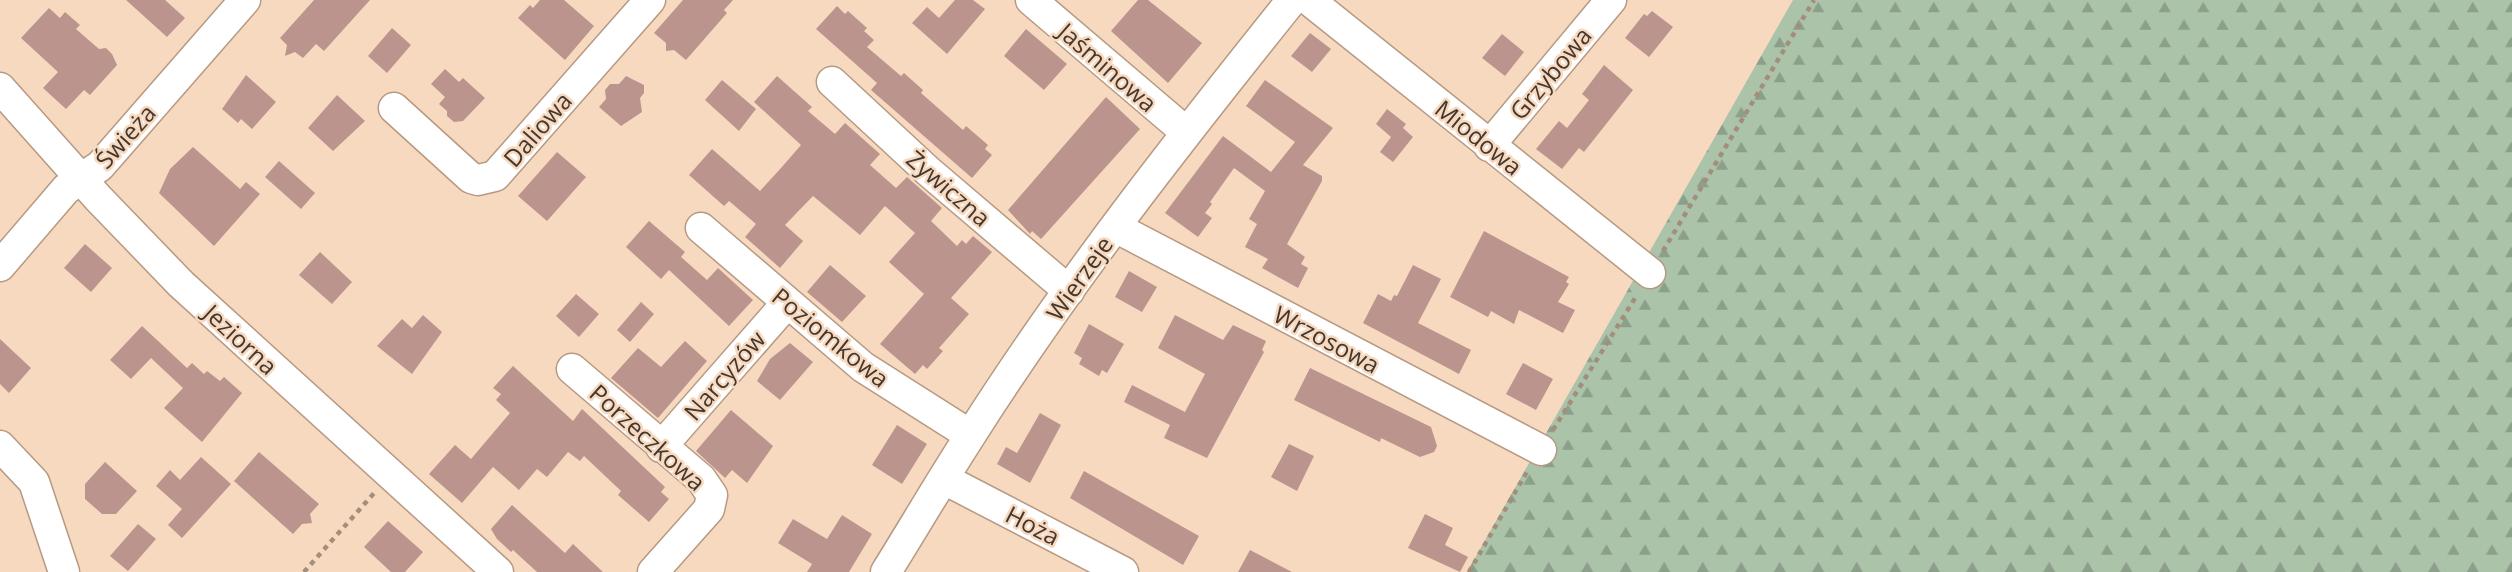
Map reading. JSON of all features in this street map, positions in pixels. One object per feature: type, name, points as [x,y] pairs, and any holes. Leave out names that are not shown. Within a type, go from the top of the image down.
[{"type":"street","name":"Świeża","points":[[0,266],[66,189],[100,166],[245,0]]},
{"type":"street","name":"Jaśminowa","points":[[1031,0],[1186,132]]},
{"type":"street","name":"Wierzeje","points":[[886,572],[970,435],[1069,291],[1186,132],[1292,0]]},
{"type":"street","name":"Miodowa","points":[[1309,0],[1650,273]]},
{"type":"street","name":"Grzybowa","points":[[1489,146],[1611,0]]},
{"type":"street","name":"Daliowa","points":[[394,108],[471,178],[478,180],[495,176],[634,5]]},
{"type":"street","name":"Żywiczna","points":[[832,82],[939,180],[1069,291]]},
{"type":"street","name":"Jeziorna","points":[[0,88],[181,284],[498,572]]},
{"type":"street","name":"Wrzosowa","points":[[1115,227],[1541,450]]},
{"type":"street","name":"Poziomkowa","points":[[701,228],[863,367],[970,435]]},
{"type":"street","name":"Narcyzów","points":[[661,447],[788,303]]},
{"type":"street","name":"Porzeczkowa","points":[[572,369],[701,479],[712,495],[712,502],[653,572]]},
{"type":"street","points":[[0,446],[34,482],[64,572]]},
{"type":"street","name":"Hoża","points":[[944,479],[1123,572]]},
{"type":"path","points":[[304,572],[381,485]]},
{"type":"green space","points":[[1793,0],[2512,0],[2512,572],[1467,572]]},
{"type":"building","points":[[126,0],[165,0],[185,18],[167,37]]},
{"type":"building","points":[[314,0],[370,0],[324,51],[316,44],[303,58],[295,52],[285,56],[287,45],[280,38]]},
{"type":"building","points":[[540,0],[564,0],[594,26],[565,60],[518,18],[530,5],[533,8]]},
{"type":"building","points":[[683,0],[733,0],[724,10],[727,13],[686,60],[674,50],[666,51],[666,43],[654,33]]},
{"type":"building","points":[[955,0],[973,0],[985,9],[947,54],[912,23],[927,7],[939,18]]},
{"type":"building","points":[[1138,0],[1148,0],[1202,43],[1168,83],[1111,31]]},
{"type":"building","points":[[837,6],[845,14],[848,11],[867,28],[864,31],[874,40],[867,47],[901,76],[904,73],[923,90],[921,93],[963,130],[966,126],[988,145],[985,149],[992,155],[972,178],[871,90],[877,83],[816,29]]},
{"type":"building","points":[[49,8],[60,18],[65,12],[80,25],[76,29],[99,49],[106,48],[112,54],[117,65],[90,95],[84,90],[66,109],[43,88],[58,72],[21,38]]},
{"type":"building","points":[[1652,11],[1673,27],[1649,57],[1625,38],[1644,14],[1647,16]]},
{"type":"building","points":[[392,28],[411,45],[387,73],[368,56]]},
{"type":"building","points":[[1026,29],[1067,64],[1044,90],[1004,56]]},
{"type":"building","points":[[1310,33],[1331,49],[1312,72],[1291,56]]},
{"type":"building","points":[[1502,34],[1524,52],[1505,76],[1482,58]]},
{"type":"building","points":[[1604,65],[1633,90],[1584,152],[1579,148],[1562,169],[1536,149],[1559,121],[1567,128],[1589,100],[1582,94]]},
{"type":"building","points":[[445,69],[459,82],[463,78],[485,98],[463,121],[454,122],[447,116],[447,111],[439,104],[445,97],[431,84]]},
{"type":"building","points":[[246,75],[276,102],[252,129],[241,119],[238,123],[222,109]]},
{"type":"building","points":[[626,76],[644,85],[644,93],[640,98],[642,112],[621,126],[599,107],[606,99],[605,90],[610,84],[619,84]]},
{"type":"building","points":[[777,76],[812,107],[808,111],[835,134],[845,123],[880,154],[870,165],[896,188],[907,177],[942,208],[931,221],[957,246],[962,240],[966,244],[973,236],[992,252],[951,298],[969,314],[939,348],[943,351],[927,369],[923,365],[915,374],[880,344],[924,294],[889,262],[915,233],[885,206],[860,235],[813,196],[785,225],[803,241],[780,268],[745,237],[756,224],[729,201],[724,206],[689,175],[712,149],[760,191],[781,168],[801,145],[754,102]]},
{"type":"building","points":[[722,80],[756,109],[739,131],[705,100]]},
{"type":"building","points":[[1265,80],[1333,128],[1303,165],[1322,176],[1322,181],[1287,244],[1305,257],[1301,264],[1308,268],[1298,288],[1262,268],[1268,259],[1245,247],[1257,224],[1249,219],[1265,191],[1234,168],[1210,202],[1212,204],[1205,213],[1212,218],[1198,237],[1165,213],[1223,136],[1271,172],[1295,142],[1246,106]]},
{"type":"building","points":[[337,95],[365,121],[333,151],[308,128]]},
{"type":"building","points":[[1106,97],[1140,129],[1041,239],[1032,231],[1030,234],[1008,210]]},
{"type":"building","points":[[1387,109],[1406,124],[1403,128],[1413,137],[1393,162],[1380,152],[1391,137],[1376,124]]},
{"type":"building","points":[[193,147],[240,189],[246,182],[260,194],[214,246],[159,193],[170,169]]},
{"type":"building","points":[[557,152],[586,177],[547,221],[518,196]]},
{"type":"building","points":[[279,161],[315,193],[301,209],[265,177]]},
{"type":"building","points":[[649,221],[685,252],[681,257],[707,280],[718,268],[753,300],[729,326],[669,270],[661,279],[626,247]]},
{"type":"building","points":[[1484,231],[1569,277],[1566,282],[1569,284],[1558,302],[1575,310],[1563,333],[1519,310],[1514,324],[1491,311],[1488,317],[1450,297]]},
{"type":"building","points":[[85,244],[112,268],[91,292],[64,268]]},
{"type":"building","points":[[320,252],[352,282],[332,304],[299,275]]},
{"type":"building","points":[[830,265],[866,296],[842,322],[807,292]]},
{"type":"building","points":[[1413,265],[1441,279],[1418,323],[1471,350],[1459,374],[1363,323],[1378,294],[1391,301],[1394,295],[1397,296]]},
{"type":"building","points":[[1129,271],[1157,287],[1142,312],[1115,297]]},
{"type":"building","points":[[576,294],[599,314],[579,337],[556,316]]},
{"type":"building","points":[[641,302],[654,314],[630,342],[617,330]]},
{"type":"building","points":[[423,315],[442,332],[412,374],[377,346],[402,319],[412,328]]},
{"type":"building","points":[[1175,315],[1223,340],[1233,325],[1266,341],[1262,350],[1264,352],[1207,458],[1164,438],[1170,425],[1124,402],[1132,385],[1185,412],[1205,374],[1158,348]]},
{"type":"building","points":[[1089,324],[1124,344],[1107,373],[1102,370],[1099,376],[1079,364],[1082,358],[1074,353]]},
{"type":"building","points":[[142,326],[187,368],[192,363],[204,374],[207,371],[220,381],[224,377],[242,393],[202,442],[164,408],[183,388],[151,358],[131,379],[110,360]]},
{"type":"building","points":[[0,339],[31,368],[9,393],[0,384]]},
{"type":"building","points":[[685,341],[707,361],[658,418],[611,378],[638,348],[661,367]]},
{"type":"building","points":[[790,343],[813,362],[780,400],[757,381],[770,359]]},
{"type":"building","points":[[1523,363],[1553,379],[1536,410],[1506,394]]},
{"type":"building","points":[[513,366],[573,421],[582,409],[665,487],[661,492],[669,499],[649,522],[618,495],[621,491],[584,456],[580,461],[568,452],[547,477],[537,469],[519,490],[493,467],[462,503],[429,474],[455,445],[471,459],[510,413],[496,400],[501,394],[493,388]]},
{"type":"building","points":[[1310,368],[1431,427],[1437,446],[1434,452],[1420,457],[1381,438],[1380,442],[1294,400]]},
{"type":"building","points":[[731,410],[773,446],[747,483],[732,470],[725,478],[696,451]]},
{"type":"building","points":[[1040,413],[1061,425],[1030,483],[997,464],[1006,447],[1017,453]]},
{"type":"building","points":[[897,425],[927,444],[902,484],[872,465]]},
{"type":"building","points":[[1289,444],[1314,456],[1297,491],[1271,477]]},
{"type":"building","points":[[259,452],[319,504],[310,514],[312,523],[302,524],[293,534],[234,481]]},
{"type":"building","points":[[201,457],[231,484],[182,538],[168,525],[182,509],[156,486],[170,470],[180,480]]},
{"type":"building","points":[[105,462],[137,491],[116,514],[102,514],[85,499],[85,484]]},
{"type":"building","points":[[1084,471],[1199,536],[1183,565],[1070,498]]},
{"type":"building","points":[[512,505],[565,553],[573,544],[603,572],[537,572],[497,539],[491,529]]},
{"type":"building","points":[[1425,514],[1453,528],[1445,545],[1468,557],[1460,572],[1408,548]]},
{"type":"building","points":[[842,515],[872,534],[849,572],[807,572],[812,564],[778,543],[793,519],[827,539]]},
{"type":"building","points":[[388,521],[423,552],[405,572],[391,572],[364,547]]},
{"type":"building","points":[[138,524],[156,539],[128,571],[110,556]]},
{"type":"building","points":[[1250,550],[1292,572],[1238,572]]}]
